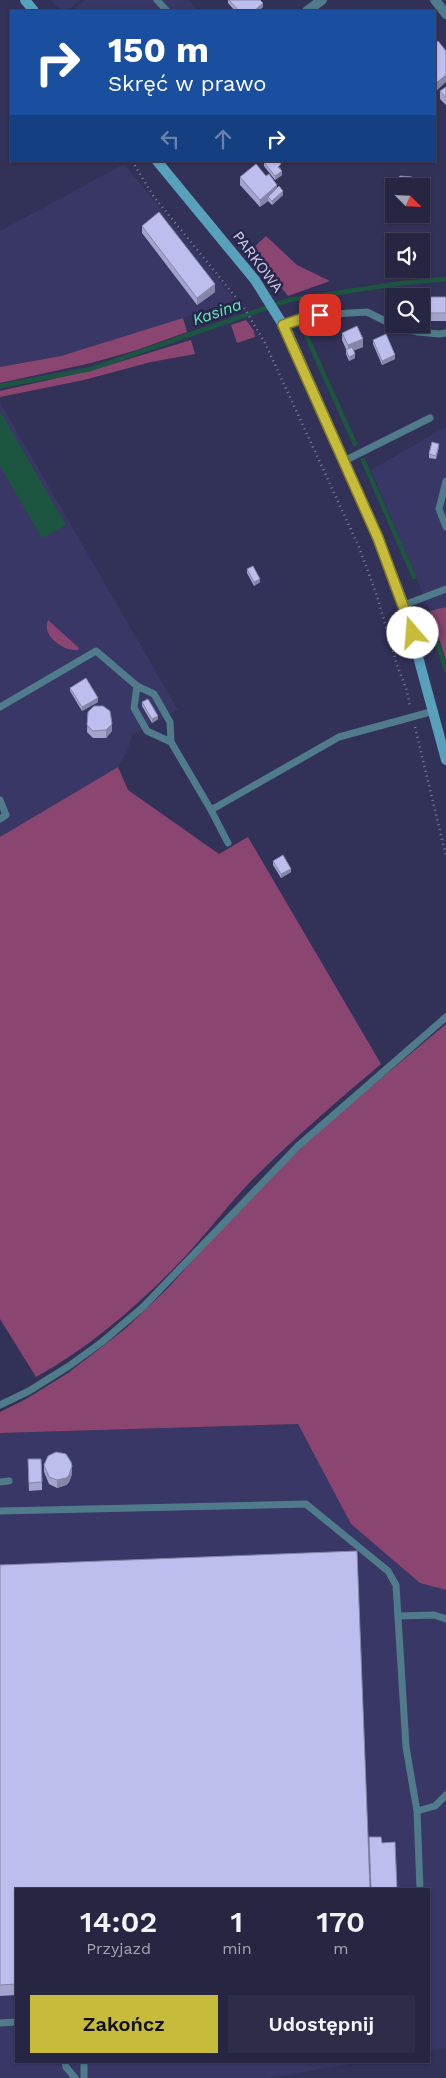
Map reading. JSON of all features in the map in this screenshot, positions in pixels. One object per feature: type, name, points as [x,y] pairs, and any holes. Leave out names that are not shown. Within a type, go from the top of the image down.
[{"type":"main road","points":[[25,0],[33,10]]},
{"type":"main road","name":"PARKOWA","points":[[158,162],[235,255],[271,303],[282,322],[378,538],[404,605],[446,760]]},
{"type":"street","points":[[308,10],[322,0]]},
{"type":"street","points":[[435,0],[446,14]]},
{"type":"lane","points":[[157,0],[166,10]]},
{"type":"lane","points":[[282,322],[316,315],[368,312],[397,327],[418,332],[446,333]]},
{"type":"lane","points":[[344,461],[430,418]]},
{"type":"lane","points":[[446,481],[439,509],[446,527]]},
{"type":"lane","points":[[404,605],[446,589]]},
{"type":"lane","points":[[0,707],[96,651],[137,686],[154,694],[170,722],[171,742],[228,843]]},
{"type":"lane","points":[[137,686],[134,708],[147,731],[171,742]]},
{"type":"lane","points":[[211,810],[340,737],[434,711]]},
{"type":"lane","points":[[0,800],[6,815],[0,819]]},
{"type":"lane","points":[[0,1405],[29,1391],[69,1366],[102,1342],[143,1307],[298,1146],[446,1018]]},
{"type":"lane","points":[[0,1482],[9,1481]]},
{"type":"lane","points":[[0,1511],[306,1504],[393,1578],[396,1585],[406,1747],[417,1811],[420,1888]]},
{"type":"lane","points":[[398,1616],[434,1615],[446,1620]]},
{"type":"lane","points":[[417,1811],[435,1806],[446,1794]]},
{"type":"lane","points":[[0,2022],[15,2022]]},
{"type":"lane","points":[[65,2063],[75,2078]]},
{"type":"lane","points":[[84,2063],[84,2078]]},
{"type":"path","points":[[133,162],[154,197],[243,306],[256,328],[318,455],[359,547],[377,596],[397,665],[407,691],[410,707]]},
{"type":"path","points":[[415,730],[446,856]]},
{"type":"shaded area","points":[[51,0],[80,0],[68,10],[60,10]]},
{"type":"shaded area","points":[[85,0],[189,0],[198,10],[73,10]]},
{"type":"shaded area","points":[[124,164],[235,300],[172,322],[61,356],[0,367],[0,231]]},
{"type":"shaded area","points":[[266,236],[297,265],[330,281],[288,296],[251,250]]},
{"type":"shaded area","points":[[183,318],[187,332],[137,350],[91,363],[0,383],[0,367],[61,356]]},
{"type":"shaded area","points":[[246,320],[254,331],[255,337],[237,343],[231,325]]},
{"type":"shaded area","points":[[191,340],[195,354],[151,362],[84,380],[0,397],[0,391],[93,370]]},
{"type":"shaded area","points":[[0,402],[178,710],[132,735],[127,752],[118,767],[0,837]]},
{"type":"shaded area","points":[[0,411],[66,525],[42,538],[0,466]]},
{"type":"shaded area","points":[[446,427],[446,607],[430,611],[371,470]]},
{"type":"shaded area","points":[[446,607],[446,660],[430,611]]},
{"type":"shaded area","points":[[48,620],[79,648],[78,650],[66,648],[55,642],[48,632]]},
{"type":"shaded area","points":[[118,767],[128,790],[219,854],[248,837],[381,1064],[314,1121],[251,1181],[185,1257],[143,1298],[92,1341],[36,1377],[0,1319],[0,837]]},
{"type":"shaded area","points":[[446,1024],[446,1590],[420,1583],[351,1524],[298,1424],[0,1433],[0,1412],[26,1399],[68,1373],[125,1329],[168,1288],[240,1207],[311,1137]]},
{"type":"shaded area","points":[[298,1424],[351,1524],[420,1583],[446,1590],[446,2048],[430,2051],[430,1888],[15,1888],[15,2063],[356,2063],[268,2078],[0,2078],[0,1433]]},
{"type":"building","points":[[229,0],[260,0],[263,3],[255,10],[238,10]]},
{"type":"building","points":[[438,41],[446,51],[446,75],[436,83],[436,42]]},
{"type":"building","points":[[446,87],[446,98],[440,91]]},
{"type":"building","points":[[264,162],[280,162],[281,164],[278,167],[282,171],[275,176]]},
{"type":"building","points":[[256,164],[266,176],[269,174],[277,185],[260,200],[240,177]]},
{"type":"building","points":[[400,176],[413,178],[398,178]]},
{"type":"building","points":[[279,186],[283,191],[272,201],[268,197]]},
{"type":"building","points":[[159,212],[215,284],[197,298],[142,226]]},
{"type":"building","points":[[430,297],[446,297],[446,313],[430,313]]},
{"type":"building","points":[[357,326],[363,339],[348,345],[342,333]]},
{"type":"building","points":[[386,334],[395,355],[382,361],[373,340]]},
{"type":"building","points":[[352,347],[355,354],[349,357],[346,350]]},
{"type":"building","points":[[432,442],[439,444],[436,456],[429,454]]},
{"type":"building","points":[[253,566],[260,579],[254,582],[247,569]]},
{"type":"building","points":[[86,678],[98,698],[82,707],[70,688]]},
{"type":"building","points":[[148,699],[158,716],[152,719],[142,702]]},
{"type":"building","points":[[94,706],[103,706],[110,711],[112,724],[106,730],[93,731],[87,725],[88,712]]},
{"type":"building","points":[[283,855],[291,869],[281,874],[273,861]]},
{"type":"building","points":[[56,1452],[66,1454],[72,1466],[66,1478],[57,1480],[49,1477],[44,1465],[48,1456]]},
{"type":"building","points":[[28,1459],[41,1459],[42,1482],[29,1483]]},
{"type":"building","points":[[357,1551],[370,1888],[15,1888],[15,1984],[0,1985],[0,1565]]},
{"type":"building","points":[[369,1837],[381,1837],[382,1843],[395,1842],[397,1888],[371,1888]]},
{"type":"waterway","name":"Kasina","points":[[0,386],[91,369],[289,300],[403,283],[446,279]]},
{"type":"waterway","points":[[302,326],[355,444]]},
{"type":"waterway","points":[[363,460],[414,577]]},
{"type":"waterway","points":[[437,642],[446,670]]},
{"type":"route","points":[[320,315],[283,325],[378,538],[413,633]]}]
